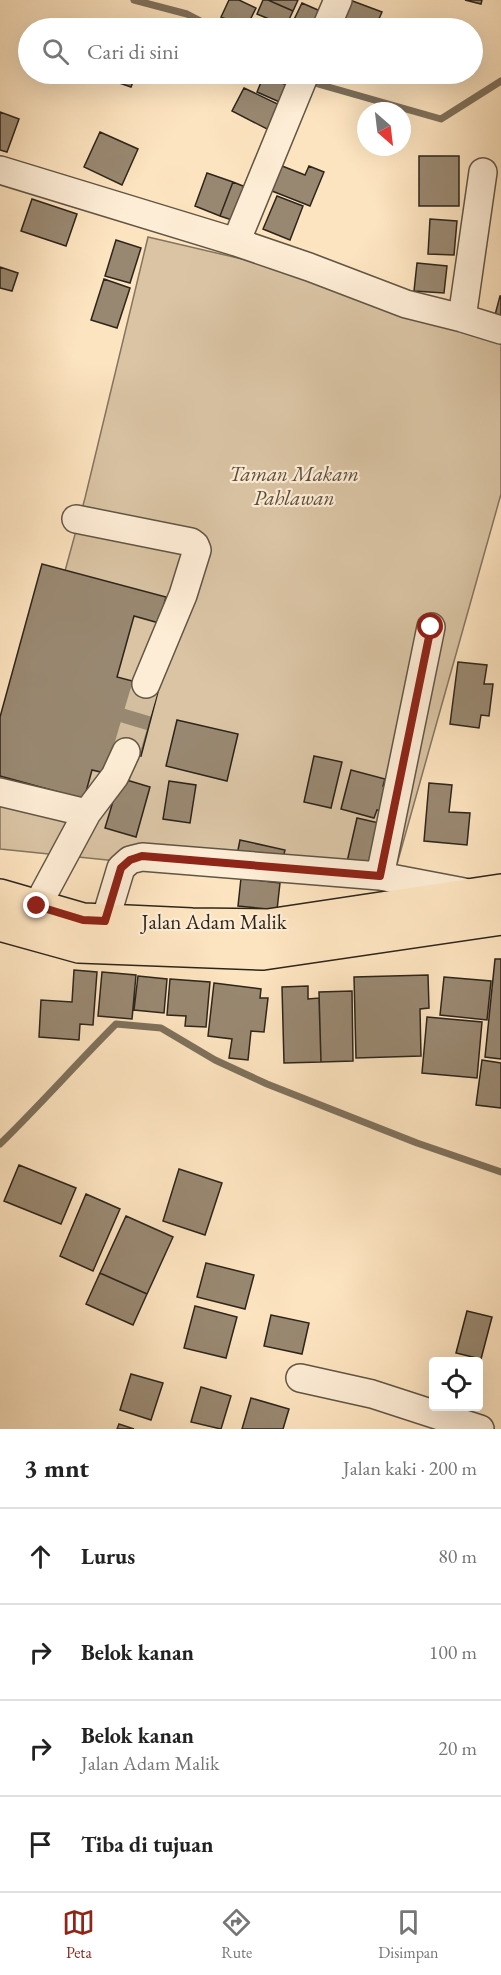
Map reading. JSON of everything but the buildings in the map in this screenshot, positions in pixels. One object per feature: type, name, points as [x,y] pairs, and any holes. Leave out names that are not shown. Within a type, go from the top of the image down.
[{"type":"main road","name":"Jalan Adam Malik","points":[[0,896],[83,920],[103,934],[263,953],[494,901]]},
{"type":"main road","name":"Jalan Adam Malik","points":[[0,924],[79,946],[103,934]]},
{"type":"street","points":[[330,18],[338,0]]},
{"type":"street","points":[[236,242],[301,84]]},
{"type":"street","points":[[0,170],[236,242],[406,304],[501,330]]},
{"type":"street","points":[[462,318],[483,172]]},
{"type":"street","points":[[76,519],[191,542],[195,545],[196,550],[183,595],[147,684]]},
{"type":"street","points":[[380,876],[431,627]]},
{"type":"street","points":[[37,906],[87,813],[115,776],[126,752]]},
{"type":"street","points":[[0,792],[87,813]]},
{"type":"street","points":[[103,934],[121,868],[130,860],[142,856],[380,876],[494,901]]},
{"type":"street","points":[[300,1378],[372,1394],[480,1429]]},
{"type":"green space","name":"Taman Makam Pahlawan","points":[[148,237],[285,269],[501,336],[501,494],[390,889],[0,849],[0,808],[85,498]]},
{"type":"waterway","points":[[134,0],[195,18]]},
{"type":"waterway","points":[[318,84],[441,119],[501,81]]},
{"type":"waterway","points":[[0,1144],[116,1024],[161,1028],[215,1060],[267,1084],[417,1143],[501,1172]]},
{"type":"tunnel","points":[[126,752],[146,684]]},
{"type":"route","points":[[37,906],[83,920],[105,921],[121,868],[130,860],[142,856],[380,876],[431,627]]}]
